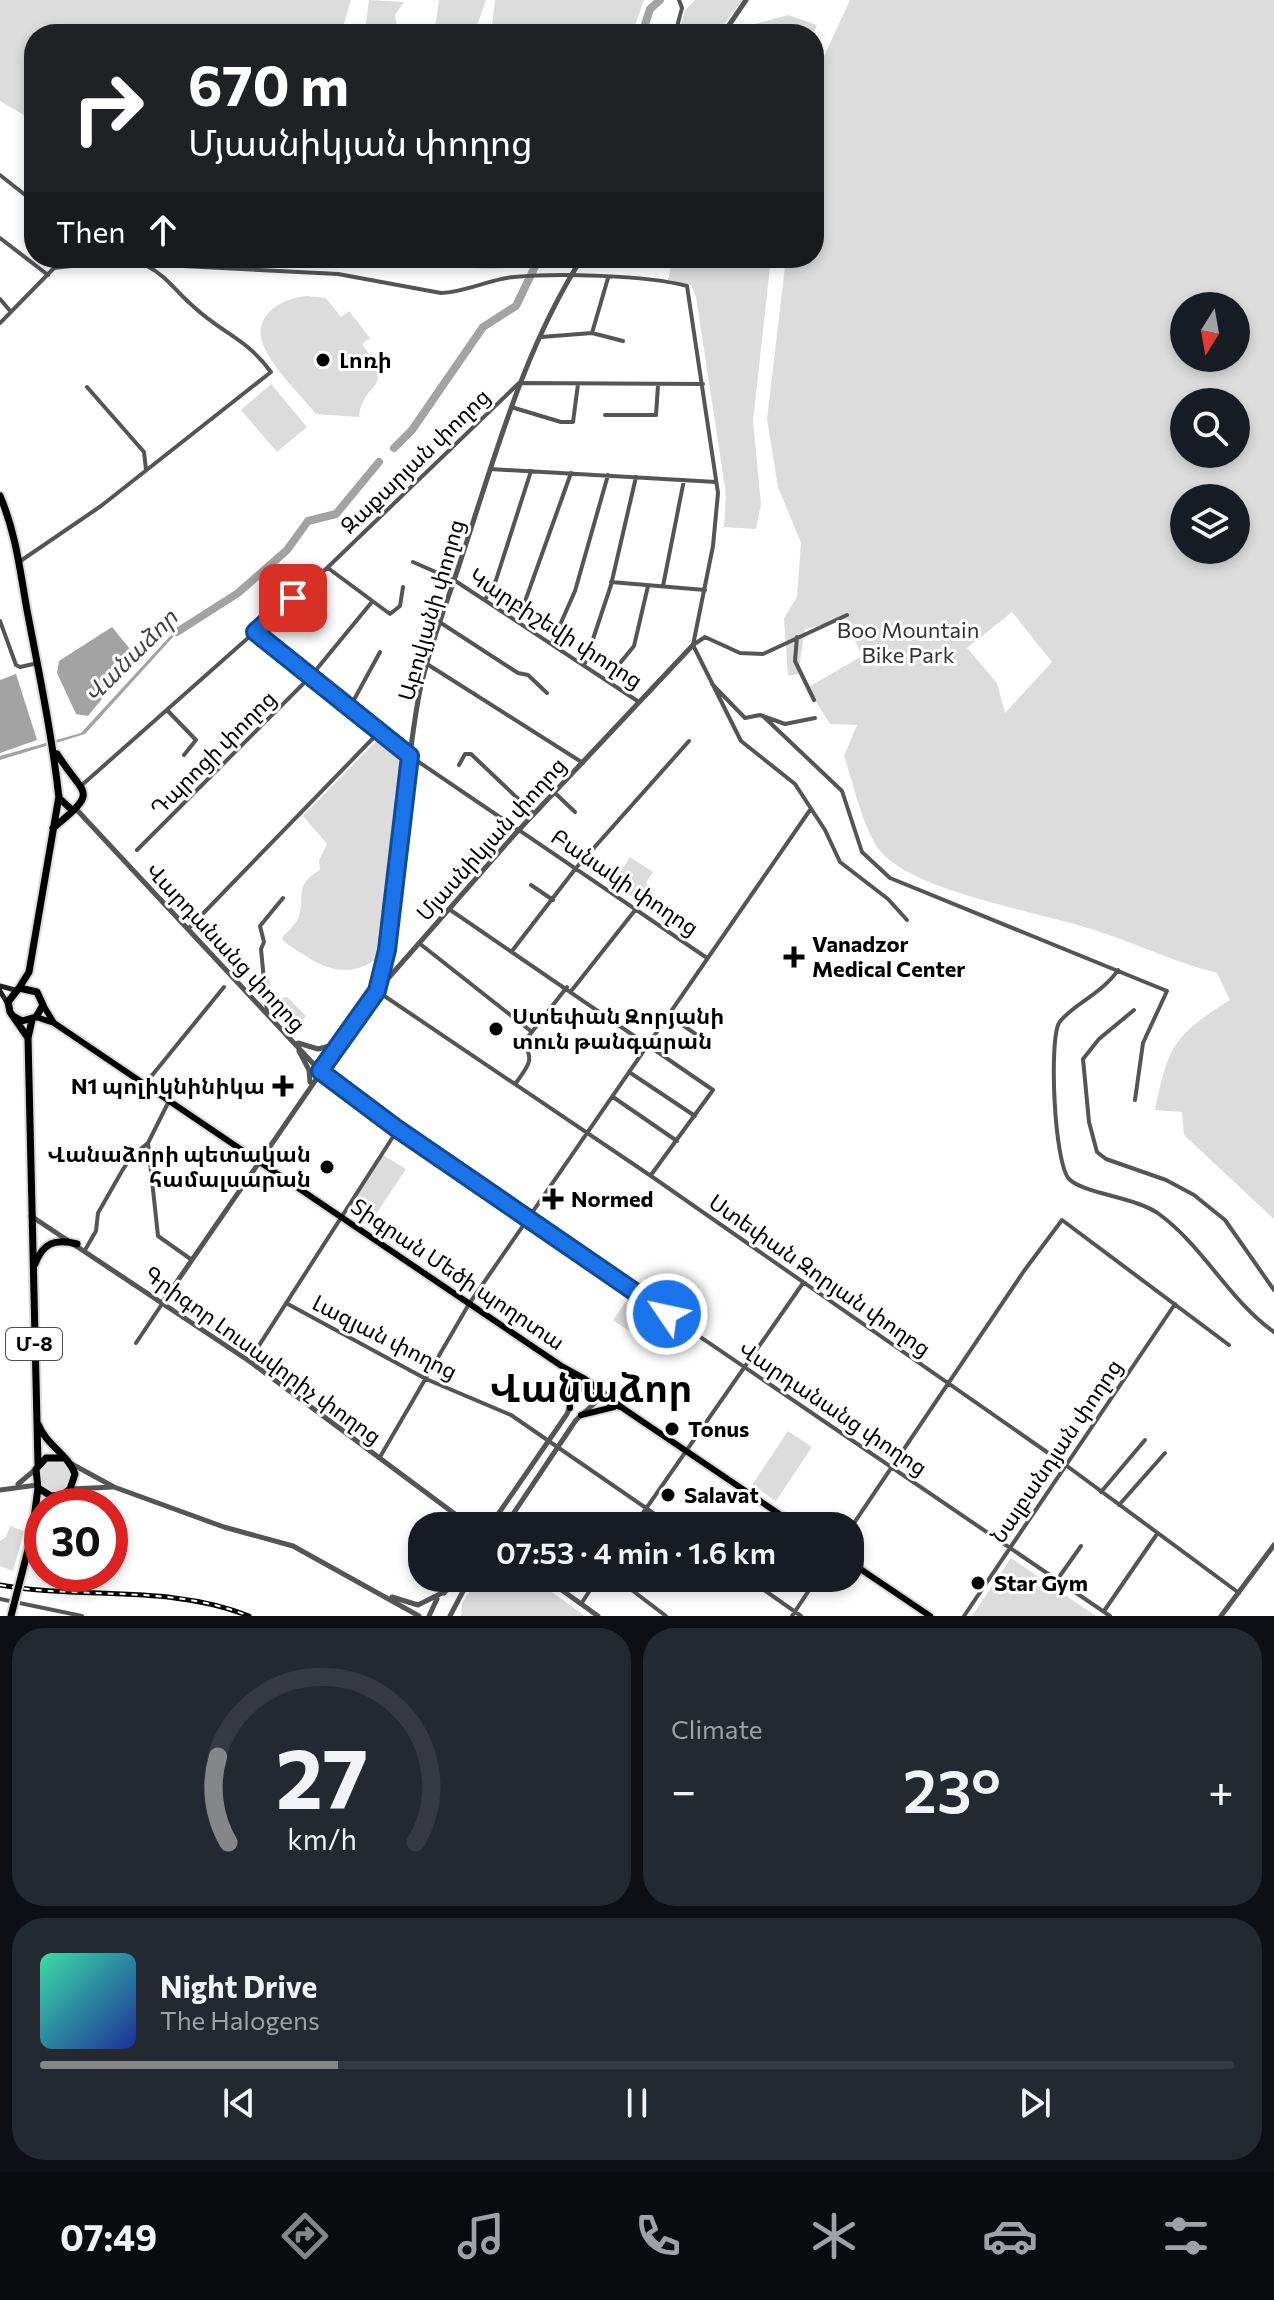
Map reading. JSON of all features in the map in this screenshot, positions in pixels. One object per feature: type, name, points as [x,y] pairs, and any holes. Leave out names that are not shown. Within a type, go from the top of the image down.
[{"type":"highway","points":[[0,496],[12,526],[60,785],[29,972],[8,1004],[28,1038]]},
{"type":"highway","points":[[53,828],[84,798],[80,782],[55,752]]},
{"type":"highway","points":[[60,785],[68,777],[80,782]]},
{"type":"highway","points":[[59,796],[65,806],[74,810]]},
{"type":"highway","points":[[13,1016],[22,1021],[34,1018],[43,1005],[29,972]]},
{"type":"highway","points":[[17,989],[34,989]]},
{"type":"highway","name":"Մ-8","points":[[34,1018],[28,1038],[37,1467]]},
{"type":"highway","points":[[33,1270],[46,1245],[59,1241],[77,1244]]},
{"type":"highway","name":"Մ-8","points":[[37,1418],[47,1441],[66,1460]]},
{"type":"highway","points":[[40,1488],[37,1486],[37,1467],[50,1457],[66,1460],[75,1474],[70,1488]]},
{"type":"highway","points":[[11,1616],[24,1565]]},
{"type":"main road","points":[[8,1004],[0,989],[17,989]]},
{"type":"main road","name":"Տիգրան Մեծի պողոտա","points":[[43,1005],[54,1023]]},
{"type":"main road","name":"Տիգրան Մեծի պողոտա","points":[[34,1018],[54,1023],[563,1367],[601,1389],[622,1407],[776,1512]]},
{"type":"main road","points":[[563,1367],[570,1389],[570,1408]]},
{"type":"main road","name":"Տիգրան Մեծի պողոտա","points":[[563,1367],[577,1386],[598,1400],[622,1407]]},
{"type":"main road","points":[[577,1386],[579,1379],[585,1379]]},
{"type":"main road","points":[[598,1400],[603,1396],[601,1389]]},
{"type":"main road","points":[[581,1415],[622,1407]]},
{"type":"main road","points":[[864,1571],[930,1616]]},
{"type":"street","points":[[730,24],[746,0]]},
{"type":"street","points":[[676,24],[679,1]]},
{"type":"street","points":[[0,175],[24,194]]},
{"type":"street","points":[[0,238],[24,256]]},
{"type":"street","points":[[39,268],[48,275]]},
{"type":"street","points":[[0,323],[54,268]]},
{"type":"street","points":[[19,562],[62,535],[271,372],[254,349],[237,335],[219,328],[161,273],[150,268]]},
{"type":"street","points":[[220,268],[338,274],[441,293],[458,292],[514,277],[608,278],[678,284],[689,288],[717,482],[716,531],[693,645],[746,748],[788,777],[825,830],[840,862],[888,899],[907,920]]},
{"type":"street","name":"Աբովյանի փողոց","points":[[377,991],[387,950],[410,756],[427,664],[519,383],[538,337],[576,268]]},
{"type":"street","points":[[592,333],[608,278]]},
{"type":"street","points":[[0,299],[11,312]]},
{"type":"street","points":[[538,337],[592,333],[623,341]]},
{"type":"street","points":[[519,383],[704,384]]},
{"type":"street","name":"Զաքարյան փողոց","points":[[80,782],[167,710],[327,568],[519,383]]},
{"type":"street","points":[[511,407],[561,422],[573,422],[578,384]]},
{"type":"street","points":[[605,415],[656,415],[658,385]]},
{"type":"street","points":[[87,387],[144,452],[146,470]]},
{"type":"street","points":[[490,469],[717,482]]},
{"type":"street","points":[[485,600],[522,506],[531,471]]},
{"type":"street","points":[[518,621],[571,473]]},
{"type":"street","points":[[552,643],[575,591],[608,475]]},
{"type":"street","points":[[584,665],[611,582],[636,477]]},
{"type":"street","points":[[663,586],[684,480]]},
{"type":"street","name":"Կարբիշեվի փողոց","points":[[413,562],[454,580],[641,703]]},
{"type":"street","points":[[327,568],[390,614],[400,606],[403,587]]},
{"type":"street","points":[[611,582],[705,590]]},
{"type":"street","points":[[607,679],[634,646],[648,586]]},
{"type":"street","name":"Դպրոցի փողոց","points":[[137,850],[311,676],[374,604]]},
{"type":"street","points":[[693,645],[705,637],[740,653],[763,654],[847,615]]},
{"type":"street","points":[[0,621],[16,665],[38,663]]},
{"type":"street","points":[[441,623],[518,673],[528,675],[547,693]]},
{"type":"street","name":"Բանակի փողոց","points":[[255,632],[410,756],[707,958]]},
{"type":"street","points":[[797,637],[795,661],[814,700]]},
{"type":"street","name":"Մյասնիկյան փողոց","points":[[136,1343],[377,991],[533,813],[693,645]]},
{"type":"street","points":[[350,707],[380,652]]},
{"type":"street","points":[[427,664],[583,763]]},
{"type":"street","points":[[710,683],[745,718],[764,717],[785,724],[815,718]]},
{"type":"street","points":[[167,710],[196,740],[184,755]]},
{"type":"street","points":[[764,717],[842,791],[862,852],[890,878],[908,889],[991,917],[1167,991],[1143,1043],[1135,1100]]},
{"type":"street","points":[[188,929],[380,731]]},
{"type":"street","points":[[512,951],[576,868],[689,741]]},
{"type":"street","points":[[459,765],[465,754],[471,754],[533,813]]},
{"type":"street","points":[[555,793],[575,812]]},
{"type":"street","name":"Վարդանանց փողոց","points":[[74,810],[320,1071],[527,1219],[1110,1616]]},
{"type":"street","points":[[379,1458],[469,1304],[810,810]]},
{"type":"street","points":[[531,885],[553,900]]},
{"type":"street","points":[[267,1012],[261,949],[264,942],[260,926],[283,898]]},
{"type":"street","points":[[449,909],[713,1090],[651,1176]]},
{"type":"street","points":[[516,1083],[531,1059],[531,1051],[524,1043],[636,909]]},
{"type":"street","points":[[419,943],[532,1032]]},
{"type":"street","points":[[1118,970],[1107,985],[1063,1019],[1057,1028],[1054,1080],[1057,1143],[1063,1168],[1077,1185],[1117,1195],[1157,1213],[1176,1228],[1235,1297],[1274,1332]]},
{"type":"street","points":[[145,1084],[224,987]]},
{"type":"street","name":"Ստեփան Զորյան փողոց","points":[[377,991],[516,1083],[1067,1466],[1239,1593]]},
{"type":"street","points":[[1134,1010],[1099,1039],[1083,1059],[1089,1122],[1097,1152],[1106,1159],[1166,1180],[1194,1195],[1225,1220],[1274,1290]]},
{"type":"street","points":[[668,1015],[700,1037]]},
{"type":"street","points":[[292,1040],[318,1049],[341,1041]]},
{"type":"street","points":[[292,1040],[309,1070],[309,1088]]},
{"type":"street","points":[[629,1072],[695,1116]]},
{"type":"street","points":[[612,1096],[677,1141]]},
{"type":"street","points":[[85,1250],[96,1231],[98,1213],[131,1157],[148,1143],[169,1101]]},
{"type":"street","points":[[249,1361],[398,1129]]},
{"type":"street","points":[[148,1143],[158,1236],[192,1260]]},
{"type":"street","name":"Գրիգոր Լուսավորիչ փողոց","points":[[31,1216],[249,1361],[452,1512]]},
{"type":"street","points":[[861,1512],[1059,1222],[1069,1222],[1229,1345]]},
{"type":"street","points":[[643,1512],[803,1283]]},
{"type":"street","name":"Լազյան փողոց","points":[[286,1303],[426,1379],[511,1415],[652,1512]]},
{"type":"street","name":"Նալբանդյան փողոց","points":[[964,1616],[1175,1304]]},
{"type":"street","points":[[499,1512],[570,1408],[577,1386]]},
{"type":"street","points":[[514,1512],[581,1415],[598,1400]]},
{"type":"street","points":[[1101,1492],[1145,1440]]},
{"type":"street","points":[[1119,1505],[1165,1453]]},
{"type":"street","points":[[66,1460],[114,1487],[224,1527],[293,1546],[419,1616]]},
{"type":"street","points":[[17,1485],[37,1467]]},
{"type":"street","points":[[0,1490],[17,1485],[37,1486]]},
{"type":"street","points":[[92,1488],[114,1487]]},
{"type":"street","points":[[1104,1611],[1157,1534]]},
{"type":"street","points":[[1221,1616],[1274,1545]]},
{"type":"street","points":[[1057,1580],[1081,1546]]},
{"type":"street","points":[[384,1594],[418,1605],[444,1592]]},
{"type":"street","points":[[429,1616],[431,1607],[445,1592]]},
{"type":"street","points":[[450,1616],[461,1592]]},
{"type":"street","points":[[564,1592],[598,1616]]},
{"type":"street","points":[[581,1604],[589,1592]]},
{"type":"street","points":[[634,1592],[666,1616]]},
{"type":"street","points":[[765,1592],[793,1614],[801,1616]]},
{"type":"street","points":[[793,1614],[808,1592]]},
{"type":"street","points":[[0,1599],[82,1616]]},
{"type":"street","points":[[456,1599],[456,1616]]},
{"type":"green space","points":[[0,0],[351,0],[344,24],[24,24],[24,115],[0,101]]},
{"type":"green space","points":[[369,0],[404,2],[395,15],[396,24],[366,24]]},
{"type":"green space","points":[[439,0],[486,0],[478,24],[435,24]]},
{"type":"green space","points":[[495,0],[644,0],[636,24],[492,24]]},
{"type":"green space","points":[[695,0],[742,0],[724,24],[681,24],[685,10]]},
{"type":"green space","name":"Boo Mountain Bike Park","points":[[850,0],[1274,0],[1274,1219],[1184,1135],[1182,1112],[1155,1110],[1164,1071],[1176,1044],[1196,1023],[1230,1000],[1217,973],[1091,929],[926,881],[903,869],[878,847],[860,809],[844,756],[857,725],[830,724],[807,688],[862,656],[846,619],[805,629],[798,674],[788,676],[784,618],[797,597],[801,543],[778,487],[767,419],[785,268],[824,268],[824,56]],"holes":[[[1012,612],[1052,662],[1005,713],[997,683],[967,648]]]},
{"type":"green space","points":[[788,15],[814,24],[754,24]]},
{"type":"green space","points":[[671,268],[770,268],[753,421],[761,504],[756,529],[724,527],[726,494],[696,297],[691,285],[668,280]]},
{"type":"green space","name":"Լոռի","points":[[307,296],[326,298],[341,317],[349,311],[370,338],[362,344],[378,378],[366,396],[359,417],[316,414],[265,349],[261,338],[264,319],[278,305]]},
{"type":"green space","points":[[271,384],[307,427],[277,452],[241,410]]},
{"type":"green space","points":[[379,738],[403,759],[376,959],[357,968],[338,970],[310,959],[282,938],[298,919],[302,891],[312,875],[320,870],[319,860],[327,844],[303,816]]},
{"type":"green space","points":[[630,857],[653,872],[646,883],[653,888],[643,903],[613,884]]},
{"type":"green space","points":[[265,976],[269,976],[272,999],[287,997],[306,1016],[294,1031],[269,1004]]},
{"type":"green space","points":[[383,1155],[406,1169],[372,1220],[350,1205]]},
{"type":"green space","points":[[629,1297],[662,1319],[646,1343],[613,1320]]},
{"type":"green space","points":[[788,1431],[812,1447],[776,1501],[752,1485]]},
{"type":"green space","points":[[55,1459],[67,1464],[72,1476],[67,1488],[43,1488],[38,1476],[43,1464]]},
{"type":"green space","points":[[10,1526],[24,1531],[13,1571],[0,1566],[0,1541],[6,1537]]},
{"type":"green space","points":[[1011,1558],[1096,1616],[972,1616]]},
{"type":"green space","points":[[469,1592],[552,1592],[585,1616],[461,1616],[462,1603]]},
{"type":"water","points":[[183,626],[85,734],[0,760],[0,756],[81,733],[172,634]]},
{"type":"water","points":[[112,627],[134,654],[102,688],[106,694],[88,716],[76,714],[57,673],[59,661]]},
{"type":"water","points":[[16,674],[37,740],[0,753],[0,680]]},
{"type":"waterway","name":"Վանաձոր","points":[[645,24],[650,9],[660,0]]},
{"type":"waterway","name":"Վանաձոր","points":[[394,448],[412,430],[483,327],[516,306],[534,268]]},
{"type":"waterway","name":"Վանաձոր","points":[[177,632],[238,593],[287,550],[308,521],[336,514],[379,462]]},
{"type":"railway","points":[[0,1585],[63,1592],[157,1596],[219,1606],[249,1616]]},
{"type":"place","name":"Լոռի","points":[[323,360]]},
{"type":"place","name":"Vanadzor Medical Center","points":[[794,957]]},
{"type":"place","name":"Ստեփան Զորյանի տուն թանգարան","points":[[496,1029]]},
{"type":"place","name":"N1 պոլիկնինիկա","points":[[283,1086]]},
{"type":"place","name":"Վանաձորի պետական համալսարան","points":[[327,1167]]},
{"type":"place","name":"Normed","points":[[553,1199]]},
{"type":"place","name":"Tonus","points":[[672,1429]]},
{"type":"place","name":"Salavat","points":[[668,1495]]},
{"type":"place","name":"Star Gym","points":[[978,1583]]},
{"type":"district","name":"Վանաձոր","points":[[591,1389]]},
{"type":"route","points":[[293,598],[255,632],[410,756],[387,950],[377,991],[320,1071],[396,1128],[667,1314]]}]
